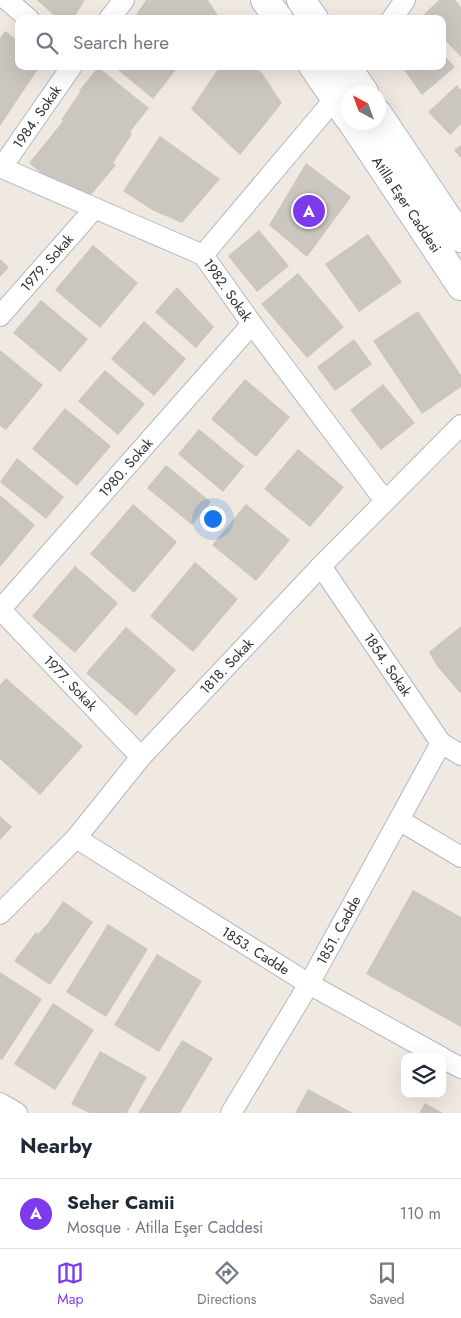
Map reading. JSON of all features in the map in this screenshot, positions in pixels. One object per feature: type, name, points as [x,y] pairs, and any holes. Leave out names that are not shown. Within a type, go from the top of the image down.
[{"type":"main road","points":[[265,0],[276,15]]},
{"type":"main road","points":[[301,0],[311,15]]},
{"type":"main road","points":[[316,70],[341,106]]},
{"type":"main road","name":"Atilla Eşer Caddesi","points":[[386,126],[461,238]]},
{"type":"main road","name":"Atilla Eşer Caddesi","points":[[357,130],[461,286]]},
{"type":"street","points":[[7,0],[24,15]]},
{"type":"street","points":[[112,15],[124,0]]},
{"type":"street","points":[[395,15],[405,0]]},
{"type":"street","name":"1984. Sokak","points":[[1,167],[69,70]]},
{"type":"street","points":[[203,255],[341,108]]},
{"type":"street","name":"1982. Sokak","points":[[1,167],[203,255],[252,324],[385,501]]},
{"type":"street","name":"1979. Sokak","points":[[0,316],[96,208]]},
{"type":"street","name":"1980. Sokak","points":[[0,609],[252,324]]},
{"type":"street","name":"1818. Sokak","points":[[0,914],[76,838],[141,757],[321,566],[461,425]]},
{"type":"street","name":"1854. Sokak","points":[[321,566],[441,743],[461,756]]},
{"type":"street","name":"1977. Sokak","points":[[0,609],[141,757]]},
{"type":"street","name":"1851. Cadde","points":[[231,1113],[309,984],[441,743]]},
{"type":"street","points":[[398,820],[461,857]]},
{"type":"street","name":"1853. Cadde","points":[[76,838],[309,984],[434,1053]]},
{"type":"street","name":"1853. Cadde","points":[[446,1060],[461,1068]]},
{"type":"street","points":[[0,1103],[17,1113]]},
{"type":"building","points":[[37,0],[85,0],[76,15],[54,15]]},
{"type":"building","points":[[146,0],[208,0],[218,15],[136,15]]},
{"type":"building","points":[[439,0],[455,0],[461,7],[461,57],[446,41],[446,15],[423,15]]},
{"type":"building","points":[[5,31],[15,38],[15,70],[37,70],[0,126],[0,38]]},
{"type":"building","points":[[446,57],[455,67],[422,95],[404,70],[446,70]]},
{"type":"building","points":[[96,70],[102,70],[149,108],[130,132],[132,134],[113,163],[116,165],[91,195],[48,179],[29,163],[63,121],[61,120],[79,91]]},
{"type":"building","points":[[118,70],[176,70],[153,99]]},
{"type":"building","points":[[217,70],[259,70],[282,103],[240,155],[191,109]]},
{"type":"building","points":[[457,85],[461,90],[461,124],[450,135],[428,112]]},
{"type":"building","points":[[160,136],[220,179],[182,223],[152,210],[123,191]]},
{"type":"building","points":[[461,145],[461,158],[454,150]]},
{"type":"building","points":[[306,163],[351,197],[307,257],[269,225]]},
{"type":"building","points":[[259,230],[289,266],[257,292],[228,256]]},
{"type":"building","points":[[368,234],[402,282],[359,312],[325,264]]},
{"type":"building","points":[[93,245],[138,283],[100,328],[55,290]]},
{"type":"building","points":[[0,259],[9,267],[0,277]]},
{"type":"building","points":[[298,273],[344,327],[307,358],[261,304]]},
{"type":"building","points":[[177,287],[214,327],[196,348],[155,312]]},
{"type":"building","points":[[41,300],[88,339],[60,372],[13,333]]},
{"type":"building","points":[[418,311],[461,375],[461,387],[422,414],[373,341]]},
{"type":"building","points":[[144,321],[186,359],[154,396],[111,359]]},
{"type":"building","points":[[354,339],[372,364],[335,391],[317,367]]},
{"type":"building","points":[[0,350],[43,385],[6,430],[0,426]]},
{"type":"building","points":[[105,370],[145,404],[118,435],[78,401]]},
{"type":"building","points":[[245,379],[290,417],[256,457],[211,419]]},
{"type":"building","points":[[383,384],[415,423],[381,450],[350,410]]},
{"type":"building","points":[[65,408],[111,446],[77,486],[32,449]]},
{"type":"building","points":[[199,429],[244,466],[223,492],[178,454]]},
{"type":"building","points":[[298,449],[344,487],[310,527],[264,489]]},
{"type":"building","points":[[17,458],[64,497],[46,519],[0,482]]},
{"type":"building","points":[[166,465],[211,502],[192,525],[147,488]]},
{"type":"building","points":[[0,495],[35,525],[0,567]]},
{"type":"building","points":[[133,504],[177,542],[134,593],[90,554]]},
{"type":"building","points":[[246,504],[290,540],[256,581],[212,545]]},
{"type":"building","points":[[195,562],[238,599],[193,652],[150,616]]},
{"type":"building","points":[[75,566],[118,603],[75,653],[32,616]]},
{"type":"building","points":[[461,626],[460,693],[437,666],[429,652]]},
{"type":"building","points":[[126,627],[176,670],[136,716],[86,673]]},
{"type":"building","points":[[6,678],[83,746],[40,795],[0,759],[0,685]]},
{"type":"building","points":[[0,816],[12,827],[0,840]]},
{"type":"building","points":[[413,890],[461,917],[461,1027],[366,974]]},
{"type":"building","points":[[63,901],[93,922],[50,985],[14,961],[36,932],[38,934],[48,923]]},
{"type":"building","points":[[108,924],[148,949],[106,1017],[66,992]]},
{"type":"building","points":[[157,954],[202,981],[159,1052],[114,1025]]},
{"type":"building","points":[[0,972],[42,999],[2,1060],[0,1059]]},
{"type":"building","points":[[53,1003],[94,1030],[55,1090],[14,1064]]},
{"type":"building","points":[[182,1040],[213,1058],[180,1113],[138,1113]]},
{"type":"building","points":[[100,1051],[147,1077],[127,1113],[89,1113],[71,1104]]},
{"type":"building","points":[[308,1089],[353,1113],[295,1113]]},
{"type":"building","points":[[425,1103],[443,1113],[419,1113]]},
{"type":"place","name":"Seher Camii","points":[[309,211]]}]
